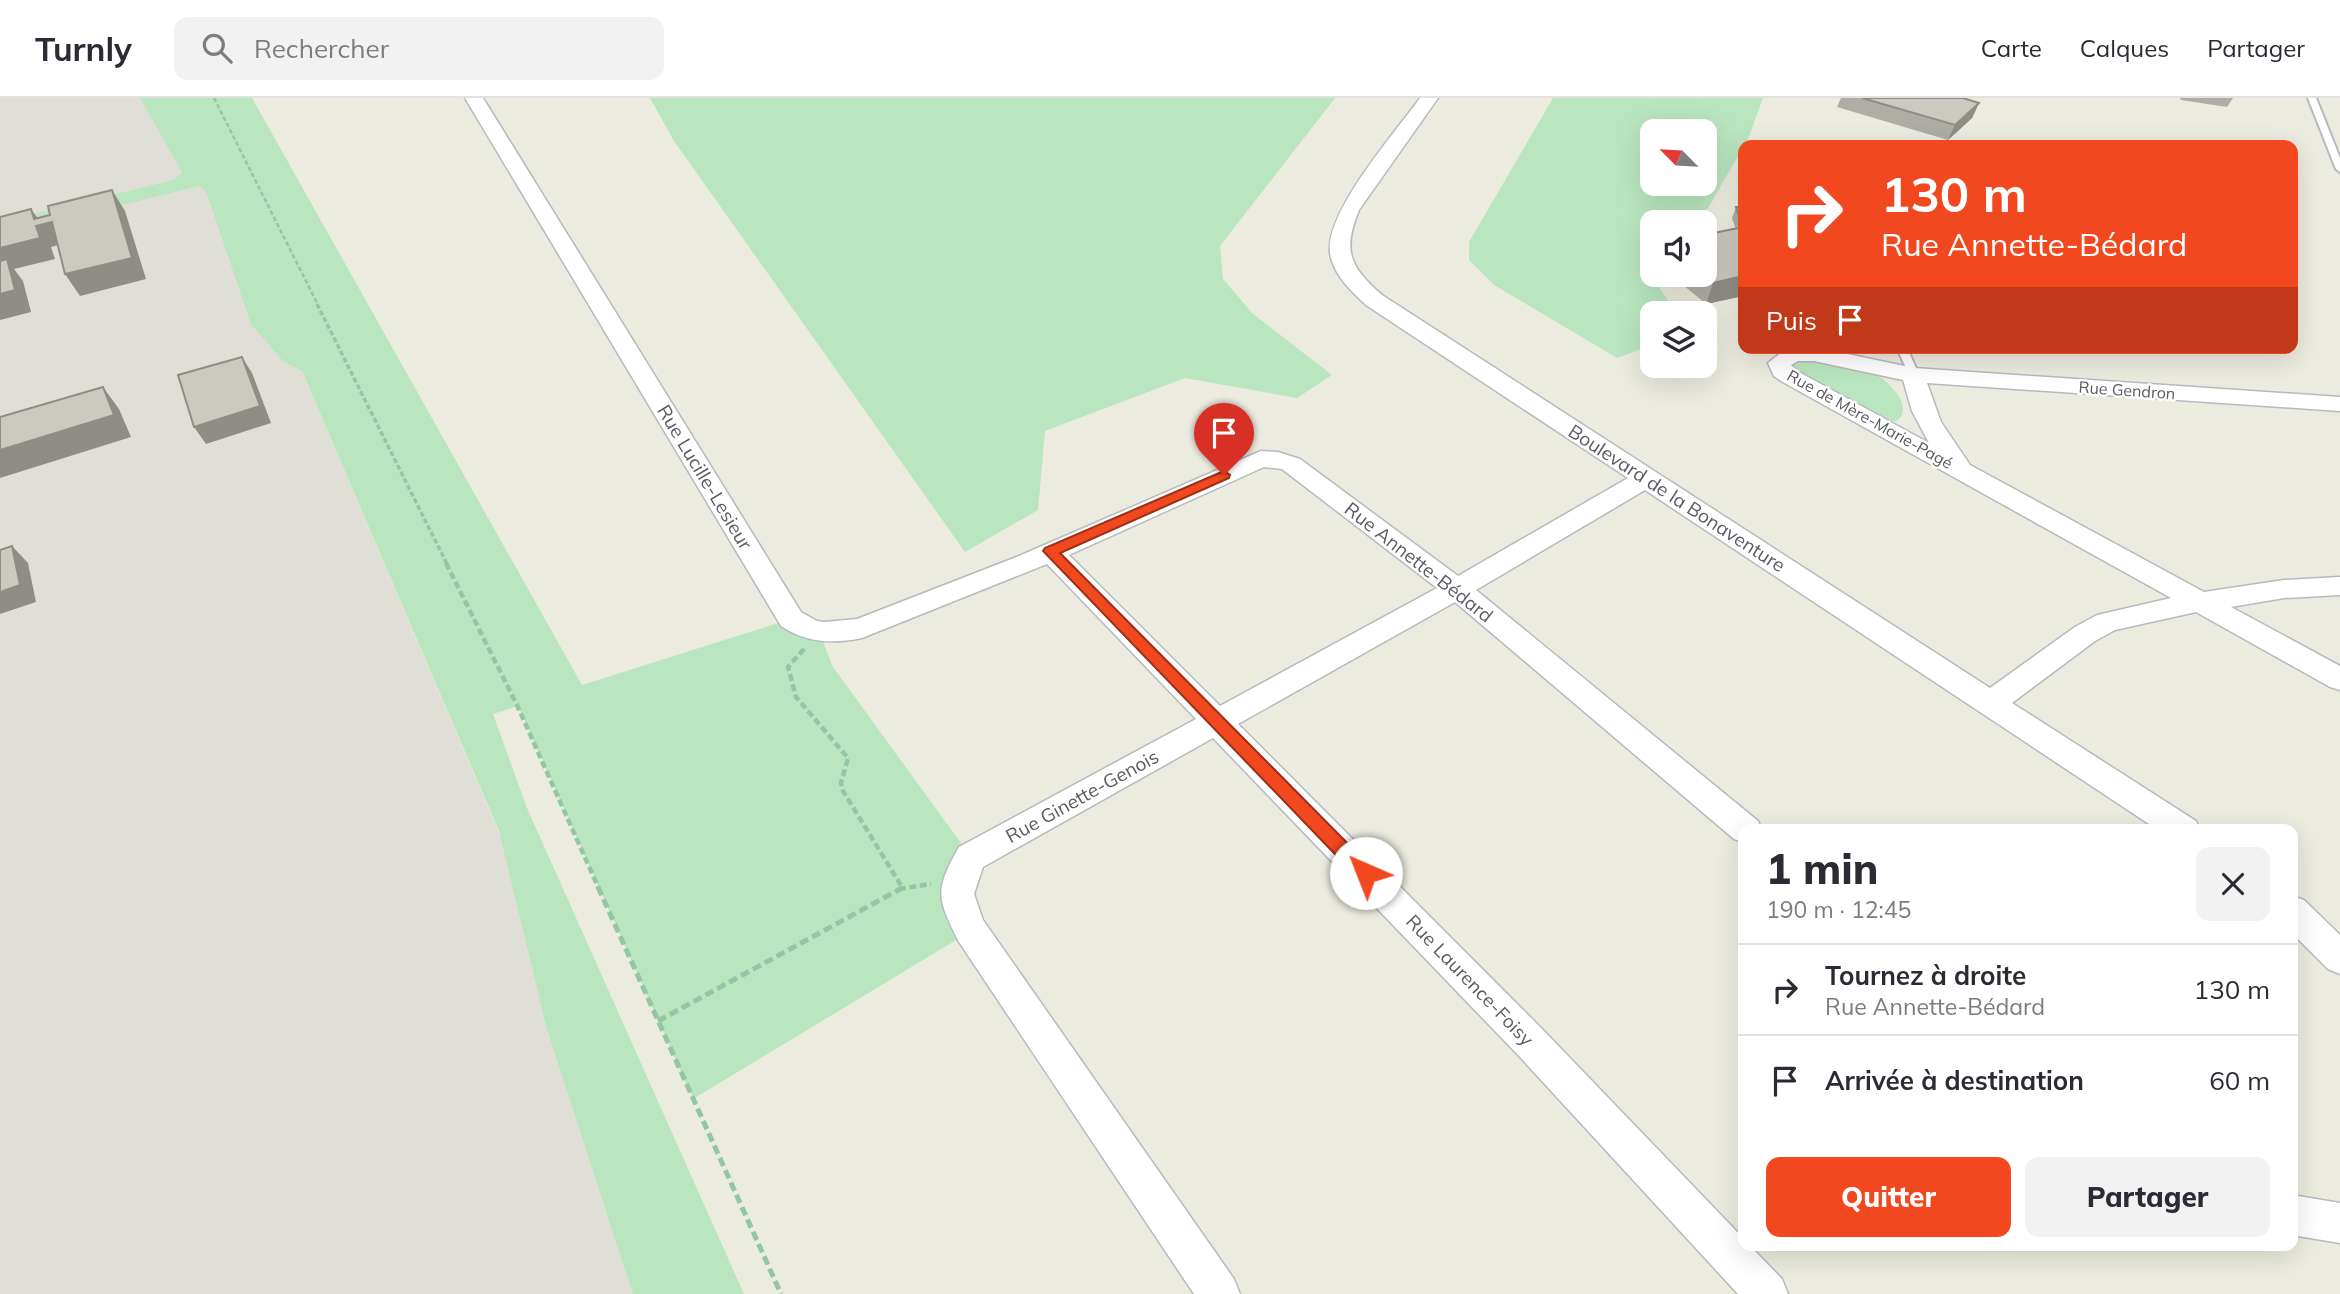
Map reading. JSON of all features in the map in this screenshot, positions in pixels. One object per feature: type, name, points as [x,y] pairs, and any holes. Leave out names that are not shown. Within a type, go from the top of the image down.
[{"type":"street","name":"Rue Lucille-Lesieur","points":[[474,98],[791,619],[802,627],[819,632]]},
{"type":"street","name":"Boulevard de la Bonaventure","points":[[1429,98],[1349,210],[1339,229],[1337,248],[1352,281],[1374,300],[1645,479],[1992,702],[2175,824]]},
{"type":"street","name":"Rue de Mère-Marie-Pagé","points":[[1794,354],[1786,356],[1779,363],[1782,371],[1789,376],[2340,679]]},
{"type":"street","name":"Rue de Mère-Marie-Pagé","points":[[1814,354],[1914,375],[1916,390],[1930,424],[1946,450],[1965,472]]},
{"type":"street","name":"Rue Gendron","points":[[1914,375],[2340,404]]},
{"type":"street","name":"Rue Annette-Bédard","points":[[1050,551],[1261,459],[1291,464],[1457,589],[1739,824]]},
{"type":"street","name":"Rue Ginette-Genois","points":[[957,881],[971,857],[1457,589],[1645,479]]},
{"type":"street","points":[[819,632],[838,633],[862,628],[1050,551]]},
{"type":"street","name":"Rue Laurence-Foisy","points":[[1050,551],[1532,1044],[1767,1294]]},
{"type":"street","points":[[1992,702],[2085,634],[2108,622],[2200,602],[2284,589],[2340,586]]},
{"type":"street","points":[[957,881],[957,905],[971,931],[1219,1294]]},
{"type":"street","points":[[2298,916],[2340,958]]},
{"type":"street","points":[[2298,1216],[2340,1223]]},
{"type":"lane","points":[[2312,98],[2340,169]]},
{"type":"lane","points":[[1905,354],[1914,375]]},
{"type":"path","points":[[214,98],[517,705],[781,1294]]},
{"type":"path","points":[[819,632],[788,667],[789,680],[796,697],[848,758],[841,783],[843,791],[902,887]]},
{"type":"path","points":[[658,1021],[902,887],[957,881]]},
{"type":"shaded area","points":[[0,98],[185,98],[696,1294],[0,1294]]},
{"type":"green space","points":[[140,98],[252,98],[582,685],[791,619],[819,632],[833,667],[971,857],[971,931],[693,1099],[518,706],[493,714],[527,808],[744,1294],[633,1294],[547,1029],[499,831],[302,371],[283,361],[251,324],[206,191],[199,186],[0,235],[0,222],[174,180],[182,172]]},
{"type":"green space","points":[[650,98],[1335,98],[1220,246],[1223,279],[1252,313],[1332,375],[1297,398],[1185,378],[1045,431],[1038,510],[965,552],[674,141]]},
{"type":"green space","points":[[1553,98],[1763,98],[1748,139],[1738,140],[1738,156],[1717,192],[1717,119],[1640,119],[1640,196],[1715,196],[1706,210],[1640,210],[1640,287],[1659,287],[1669,301],[1640,301],[1640,349],[1617,358],[1494,285],[1469,260],[1469,242]]},
{"type":"green space","points":[[1806,358],[1878,375],[1899,396],[1902,415],[1897,421],[1886,421],[1790,368],[1791,363]]},
{"type":"building","points":[[1862,98],[1963,98],[1979,103],[1955,125]]},
{"type":"building","points":[[112,190],[132,258],[65,274],[52,222],[36,226],[40,238],[0,248],[0,217],[31,209],[34,219],[50,215],[48,206]]},
{"type":"building","points":[[1738,228],[1738,277],[1717,282],[1717,232]]},
{"type":"building","points":[[7,259],[15,290],[0,294],[0,261]]},
{"type":"building","points":[[242,357],[260,406],[194,427],[178,375]]},
{"type":"building","points":[[103,387],[114,415],[0,450],[0,417]]},
{"type":"building","points":[[12,546],[20,585],[0,592],[0,550]]},
{"type":"route","points":[[1224,475],[1050,551],[1366,873]]}]
